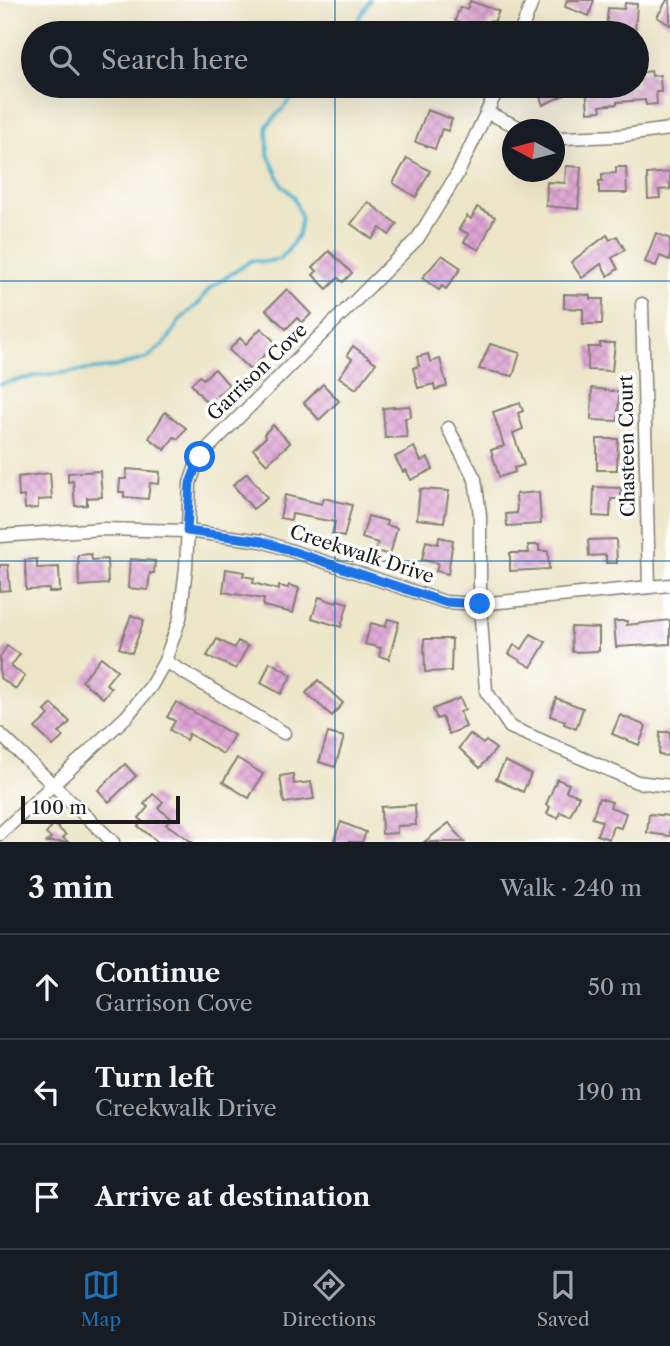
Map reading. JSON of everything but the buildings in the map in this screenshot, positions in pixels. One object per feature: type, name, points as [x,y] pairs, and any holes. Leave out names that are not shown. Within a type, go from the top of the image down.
[{"type":"street","points":[[525,21],[533,0]]},
{"type":"street","name":"Garrison Cove","points":[[0,834],[127,716],[151,686],[165,661],[180,618],[186,568],[190,483],[200,457],[418,238],[458,173],[494,98]]},
{"type":"street","points":[[488,113],[502,119]]},
{"type":"street","points":[[565,136],[618,136],[670,129]]},
{"type":"street","name":"Chasteen Court","points":[[642,304],[649,587]]},
{"type":"street","points":[[448,428],[475,479],[480,515],[480,604],[486,691],[510,727],[637,782],[670,786]]},
{"type":"street","name":"Creekwalk Drive","points":[[0,536],[102,528],[187,531],[262,541],[444,602],[480,604],[670,585]]},
{"type":"street","points":[[165,661],[284,733]]},
{"type":"street","points":[[0,734],[113,842]]},
{"type":"waterway","points":[[357,21],[370,0]]},
{"type":"waterway","points":[[0,384],[36,376],[114,367],[148,358],[167,341],[180,320],[199,303],[209,289],[252,260],[264,262],[280,259],[299,233],[301,216],[293,196],[282,185],[268,154],[267,126],[292,98]]},
{"type":"route","points":[[200,457],[190,483],[187,531],[262,541],[444,602],[480,604]]}]
